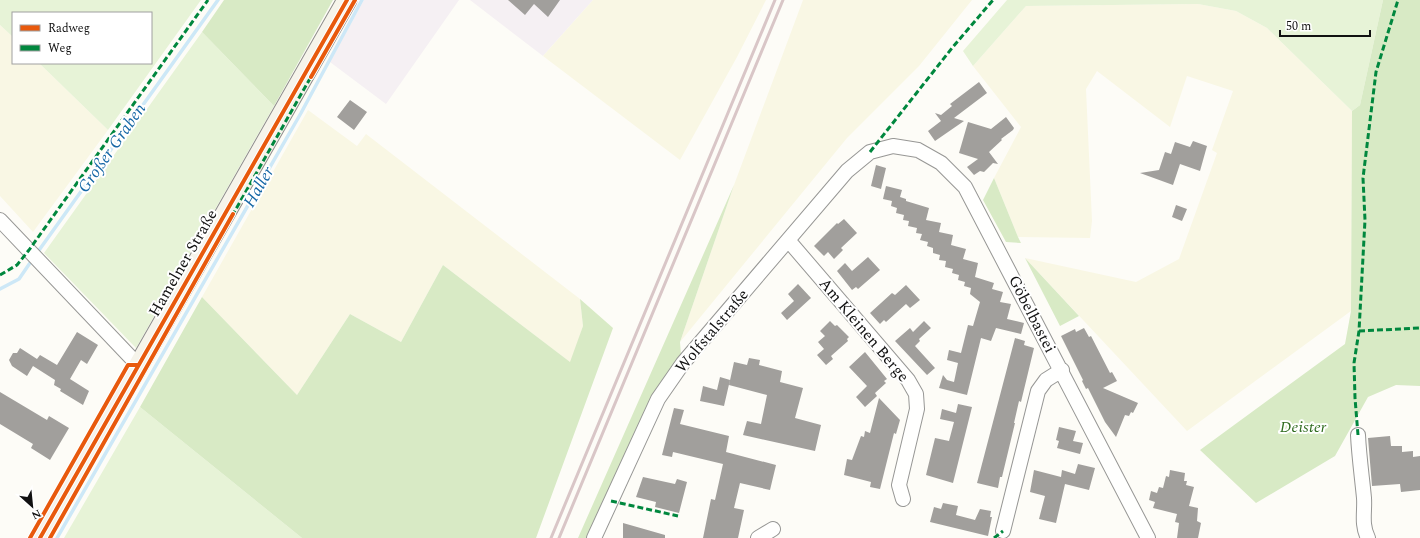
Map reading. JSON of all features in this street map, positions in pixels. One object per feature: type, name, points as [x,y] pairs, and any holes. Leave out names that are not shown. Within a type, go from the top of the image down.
[{"type":"street","name":"Hamelner Straße","points":[[40,538],[347,0]]},
{"type":"street","name":"Göbelbastei","points":[[870,152],[893,146],[918,150],[941,163],[965,187],[1062,370],[1148,538]]},
{"type":"street","name":"Wolfstalstraße","points":[[594,538],[658,399],[683,363],[847,171],[870,152]]},
{"type":"street","points":[[0,220],[138,365]]},
{"type":"street","name":"Am Kleinen Berge","points":[[788,240],[908,380],[916,394],[917,409],[899,485],[903,499]]},
{"type":"street","points":[[1003,531],[1038,391],[1046,380],[1062,370]]},
{"type":"street","points":[[1358,435],[1359,462],[1364,499],[1363,529],[1368,538]]},
{"type":"street","points":[[758,538],[773,529]]},
{"type":"shaded area","points":[[364,0],[459,0],[386,104],[330,62]]},
{"type":"shaded area","points":[[470,0],[593,0],[543,56]]},
{"type":"shaded area","points":[[593,0],[766,0],[737,57],[680,160],[543,56]]},
{"type":"shaded area","points":[[803,0],[972,0],[919,66],[847,138],[680,342],[734,185]]},
{"type":"shaded area","points":[[1198,4],[1236,11],[1267,28],[1352,111],[1351,311],[1187,431],[1025,258],[1136,282],[1179,259],[1217,153],[1212,150],[1233,91],[1187,76],[1170,127],[1097,71],[1086,89],[1092,221],[1090,238],[1018,237],[994,178],[1021,127],[973,66],[1026,6]]},
{"type":"shaded area","points":[[0,25],[12,36],[12,64],[40,64],[108,130],[33,232],[0,196]]},
{"type":"shaded area","points":[[308,110],[357,146],[366,134],[580,299],[583,326],[571,363],[443,265],[401,342],[350,314],[297,395],[202,297]]},
{"type":"green space","points":[[0,0],[201,0],[108,130],[40,64],[152,64],[152,12],[12,12],[12,36],[0,25]]},
{"type":"green space","points":[[224,0],[333,0],[274,106],[202,32]]},
{"type":"green space","points":[[1007,0],[1383,0],[1360,105],[1352,111],[1267,28],[1236,11],[1198,4],[1026,6],[973,66],[963,51]]},
{"type":"green space","name":"Deister","points":[[1383,0],[1420,0],[1420,386],[1396,385],[1368,397],[1335,456],[1256,503],[1200,450],[1345,344],[1351,311],[1352,111],[1360,105]]},
{"type":"green space","points":[[202,32],[274,106],[136,348],[44,253]]},
{"type":"green space","points":[[994,178],[1021,243],[1006,242],[983,200]]},
{"type":"green space","points":[[734,185],[680,342],[681,355],[589,538],[578,538]]},
{"type":"green space","points":[[1025,258],[1079,316],[1060,326]]},
{"type":"green space","points":[[443,265],[570,362],[583,326],[580,299],[613,328],[536,538],[302,538],[140,407],[202,297],[297,395],[350,314],[401,342]]},
{"type":"green space","points":[[140,407],[302,538],[64,538]]},
{"type":"building","points":[[508,0],[560,0],[548,17],[534,4],[525,15]]},
{"type":"building","points":[[979,82],[987,93],[954,118],[964,121],[935,141],[928,131],[941,121],[935,113],[941,115],[952,106],[950,104]]},
{"type":"building","points":[[350,100],[367,112],[354,130],[337,117]]},
{"type":"building","points":[[1006,117],[1014,128],[989,152],[998,164],[993,163],[984,172],[980,171],[974,175],[967,167],[978,159],[959,153],[968,122],[991,129]]},
{"type":"building","points":[[1193,141],[1207,146],[1200,171],[1180,164],[1173,185],[1140,173],[1159,170],[1165,152],[1171,154],[1175,142],[1190,147]]},
{"type":"building","points":[[876,165],[886,168],[881,189],[871,186]]},
{"type":"building","points":[[886,186],[902,190],[900,197],[906,199],[906,201],[929,208],[926,220],[941,223],[939,232],[953,235],[951,245],[966,249],[963,259],[978,263],[975,277],[994,283],[992,289],[1003,292],[1000,302],[1011,304],[1007,319],[1024,323],[1021,334],[996,328],[991,341],[981,338],[967,395],[939,388],[943,375],[947,380],[954,382],[958,363],[947,360],[949,350],[961,353],[968,325],[973,326],[980,302],[970,294],[971,288],[964,286],[965,282],[958,280],[959,275],[952,273],[953,269],[945,267],[946,261],[939,260],[940,255],[933,253],[933,248],[927,246],[928,242],[920,240],[922,234],[916,233],[917,228],[908,226],[909,221],[903,220],[904,215],[896,213],[897,208],[891,206],[892,201],[883,199]]},
{"type":"building","points":[[1176,205],[1187,209],[1182,221],[1172,217]]},
{"type":"building","points":[[844,219],[857,233],[841,248],[843,250],[834,259],[828,252],[824,256],[814,246],[837,223],[838,224]]},
{"type":"building","points":[[868,257],[880,270],[858,289],[856,287],[852,290],[837,271],[845,263],[852,271]]},
{"type":"building","points":[[798,284],[811,298],[787,320],[781,313],[794,301],[788,294]]},
{"type":"building","points":[[906,285],[920,300],[910,308],[906,304],[886,322],[884,320],[880,324],[870,313],[892,293],[895,295]]},
{"type":"building","points":[[830,321],[835,326],[837,325],[849,337],[847,339],[848,341],[831,356],[833,359],[826,365],[817,355],[824,349],[818,342],[825,336],[820,331]]},
{"type":"building","points":[[924,321],[931,328],[919,339],[920,341],[915,346],[935,368],[927,375],[895,341],[910,328],[913,332]]},
{"type":"building","points":[[1084,328],[1089,337],[1091,336],[1110,373],[1112,372],[1117,381],[1103,388],[1138,403],[1133,413],[1131,412],[1129,416],[1125,415],[1116,437],[1105,422],[1088,388],[1086,389],[1061,336],[1075,329],[1076,332]]},
{"type":"building","points":[[77,332],[98,345],[87,364],[81,360],[70,379],[89,391],[83,405],[60,391],[61,389],[54,385],[55,380],[33,366],[27,376],[12,366],[9,360],[13,353],[17,353],[20,348],[37,359],[40,355],[57,365]]},
{"type":"building","points":[[1015,338],[1025,341],[1024,345],[1034,348],[1021,402],[1019,401],[1002,477],[1000,477],[998,488],[977,483]]},
{"type":"building","points":[[865,352],[887,379],[884,381],[886,383],[875,393],[877,396],[865,407],[856,397],[867,386],[849,367]]},
{"type":"building","points":[[749,358],[760,360],[759,365],[782,371],[780,382],[803,388],[795,418],[821,425],[815,451],[743,435],[747,421],[761,424],[767,395],[729,385],[734,362],[747,365]]},
{"type":"building","points":[[720,377],[730,380],[724,406],[700,401],[703,386],[717,390]]},
{"type":"building","points":[[0,392],[47,420],[49,416],[69,428],[50,460],[31,448],[33,444],[0,424]]},
{"type":"building","points":[[879,398],[900,420],[896,434],[894,433],[880,489],[870,487],[871,482],[844,475],[847,459],[852,460],[861,436],[864,437],[865,431],[870,433]]},
{"type":"building","points":[[958,404],[972,407],[953,483],[926,475],[935,438],[949,441],[954,422],[940,419],[942,409],[956,413]]},
{"type":"building","points":[[674,408],[684,410],[680,424],[729,436],[726,452],[776,465],[770,490],[740,483],[734,508],[744,510],[738,538],[703,538],[711,499],[715,500],[723,464],[673,452],[672,457],[662,455]]},
{"type":"building","points":[[1059,427],[1076,431],[1073,441],[1083,443],[1080,454],[1057,448],[1059,441],[1056,440]]},
{"type":"building","points":[[1390,436],[1391,446],[1402,446],[1402,452],[1413,451],[1413,457],[1420,456],[1420,490],[1401,492],[1400,484],[1372,486],[1368,438]]},
{"type":"building","points":[[1078,464],[1095,468],[1089,490],[1065,484],[1056,523],[1039,519],[1045,496],[1030,492],[1034,470],[1061,477],[1062,470],[1075,474]]},
{"type":"building","points":[[1170,470],[1185,473],[1184,481],[1187,481],[1186,485],[1194,487],[1189,506],[1198,508],[1197,521],[1201,523],[1198,538],[1177,538],[1179,523],[1175,522],[1177,514],[1153,508],[1155,502],[1149,500],[1151,491],[1157,493],[1159,487],[1163,488],[1166,476],[1169,477]]},
{"type":"building","points":[[643,477],[675,484],[677,479],[687,482],[679,513],[655,507],[656,502],[636,497]]},
{"type":"building","points":[[943,503],[958,506],[956,515],[975,520],[980,509],[991,511],[990,517],[992,517],[988,536],[930,522],[934,507],[941,509]]},
{"type":"building","points":[[623,523],[665,535],[665,538],[623,538]]},
{"type":"waterway","name":"Großer Graben","points":[[37,253],[218,0]]},
{"type":"waterway","name":"Haller","points":[[57,538],[301,113],[362,0]]},
{"type":"waterway","name":"Großer Graben","points":[[0,289],[19,279],[32,260]]},
{"type":"railway","points":[[551,538],[775,0]]},
{"type":"railway","points":[[559,538],[783,0]]},
{"type":"marked path","points":[[0,275],[17,265],[29,250],[208,0]]},
{"type":"marked path","points":[[870,152],[952,48],[993,0]]},
{"type":"marked path","points":[[1358,435],[1354,363],[1359,331],[1365,220],[1363,178],[1376,72],[1398,0]]},
{"type":"marked path","points":[[232,216],[312,75]]},
{"type":"marked path","points":[[1359,331],[1420,328]]},
{"type":"marked path","points":[[611,501],[678,516]]},
{"type":"marked path","points":[[994,538],[1003,531]]},
{"type":"cycle path","points":[[40,538],[347,0]]},
{"type":"cycle path","points":[[311,77],[355,0]]},
{"type":"cycle path","points":[[50,538],[233,214]]},
{"type":"cycle path","points":[[30,538],[128,365],[138,365]]}]
